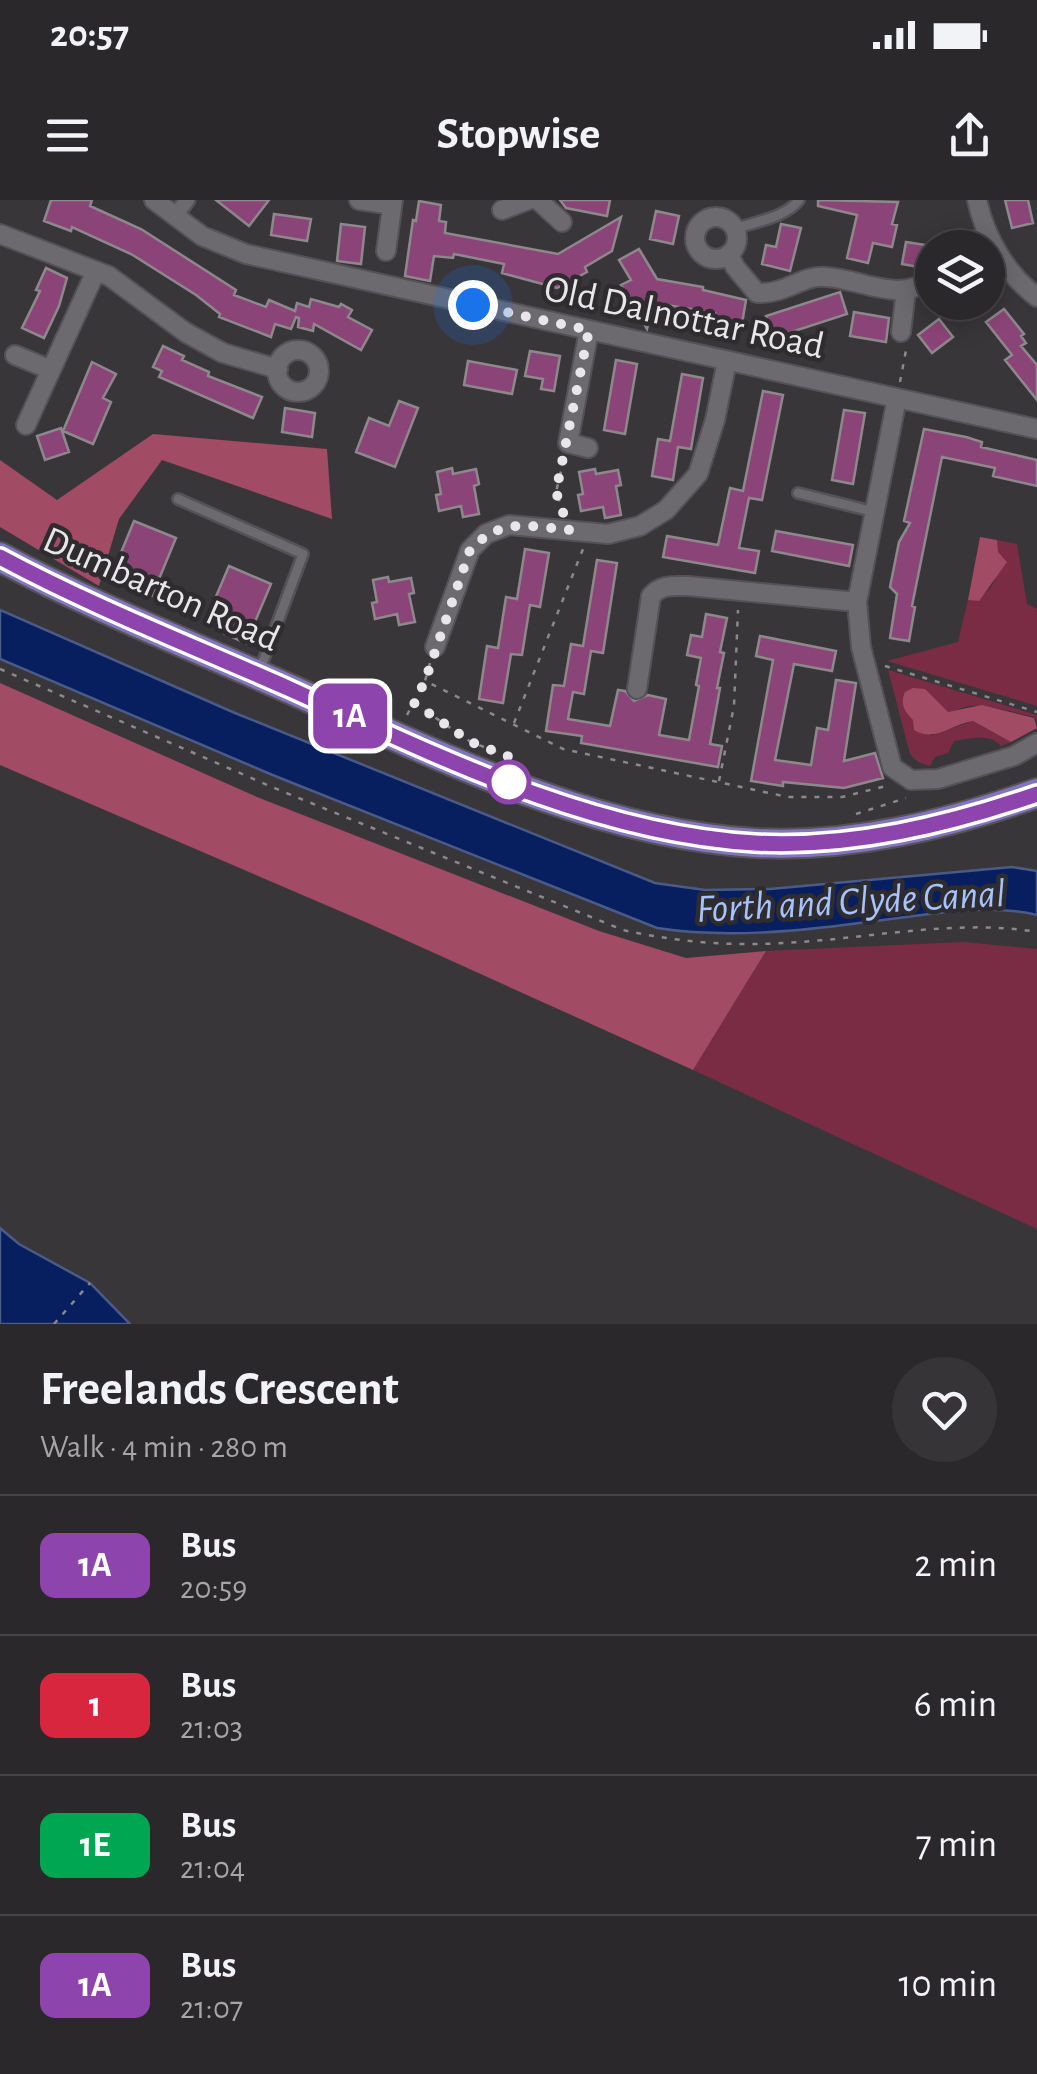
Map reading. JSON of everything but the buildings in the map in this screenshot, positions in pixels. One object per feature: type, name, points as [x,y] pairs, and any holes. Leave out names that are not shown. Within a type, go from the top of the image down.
[{"type":"main road","name":"Dumbarton Road","points":[[0,557],[394,736],[559,802],[640,826],[716,840],[798,843],[870,837],[936,824],[1037,794]]},
{"type":"street","name":"Old Dalnottar Road","points":[[154,200],[202,236],[246,254],[1037,429]]},
{"type":"street","points":[[175,216],[187,200]]},
{"type":"street","points":[[358,200],[392,202],[386,251]]},
{"type":"street","points":[[502,210],[528,200]]},
{"type":"street","points":[[538,200],[562,222]]},
{"type":"street","points":[[977,200],[987,230]]},
{"type":"street","points":[[709,209],[735,228],[736,244],[729,254],[712,258],[699,250],[696,233],[709,209]]},
{"type":"street","points":[[0,234],[96,270],[126,286],[185,332],[223,353],[278,368]]},
{"type":"street","points":[[729,254],[757,293],[774,294],[818,276],[906,291],[915,289]]},
{"type":"street","points":[[1005,266],[1037,296]]},
{"type":"street","points":[[26,425],[96,270]]},
{"type":"street","points":[[901,332],[906,291]]},
{"type":"street","points":[[588,448],[568,443],[589,330]]},
{"type":"street","points":[[16,355],[51,370]]},
{"type":"street","points":[[435,647],[470,550],[486,534],[509,525],[608,534],[640,526],[666,510],[698,474],[728,361]]},
{"type":"street","points":[[897,398],[857,602],[864,660],[892,767],[911,780],[938,778],[1014,756],[1037,743]]},
{"type":"street","points":[[636,689],[651,596],[657,589],[688,586],[857,602]]},
{"type":"lane","points":[[735,228],[785,211],[796,206],[798,200]]},
{"type":"lane","points":[[798,493],[875,512]]},
{"type":"lane","points":[[178,500],[303,554],[258,675]]},
{"type":"path","points":[[897,398],[909,337],[901,332]]},
{"type":"path","points":[[568,443],[556,492],[569,530]]},
{"type":"path","points":[[514,724],[589,532]]},
{"type":"path","points":[[719,782],[734,706],[739,592]]},
{"type":"path","points":[[410,710],[425,681],[435,647]]},
{"type":"path","points":[[864,660],[1037,712]]},
{"type":"path","points":[[0,669],[279,790],[623,930],[664,939],[725,944],[969,929],[1037,932]]},
{"type":"path","points":[[425,681],[563,749],[788,797],[842,797],[911,780]]},
{"type":"path","points":[[414,703],[471,742],[510,757]]},
{"type":"path","points":[[54,1324],[90,1283]]},
{"type":"shaded area","points":[[153,434],[327,449],[332,519],[162,460],[119,519],[99,586],[0,527],[0,460],[57,500]]},
{"type":"shaded area","points":[[980,537],[997,540],[998,552],[1007,562],[979,601],[968,600]]},
{"type":"shaded area","points":[[997,540],[1017,544],[1027,604],[1037,609],[1037,706],[887,661],[958,642],[968,600],[987,591],[996,578]]},
{"type":"shaded area","points":[[888,670],[1037,715],[1037,721],[990,707],[973,706],[948,712],[943,709],[930,736],[973,721],[1011,742],[1001,746],[985,738],[954,741],[948,753],[935,757],[930,766],[918,762],[910,754]]},
{"type":"shaded area","points":[[0,683],[257,797],[599,931],[686,958],[766,951],[693,1070],[370,924],[0,765]]},
{"type":"shaded area","points":[[925,689],[948,712],[982,705],[1034,718],[1037,728],[1011,742],[973,721],[936,734],[922,733],[914,730],[903,704],[905,692]]},
{"type":"shaded area","points":[[963,942],[1037,949],[1037,1229],[693,1070],[766,951]]},
{"type":"water","name":"Forth and Clyde Canal","points":[[0,610],[235,713],[655,883],[705,890],[770,889],[1012,867],[1037,871],[1037,915],[972,910],[758,933],[657,928],[275,776],[0,659]]},
{"type":"water","points":[[0,1228],[19,1244],[90,1283],[130,1324],[0,1324]]},
{"type":"bus line","name":"1A","points":[[0,557],[394,736],[559,802],[605,818],[675,834],[758,843],[836,841],[936,824],[1037,794]]},
{"type":"route","points":[[473,305],[589,330],[556,492],[569,530],[509,525],[486,534],[470,550],[414,703],[471,742],[510,757],[509,782]]}]
